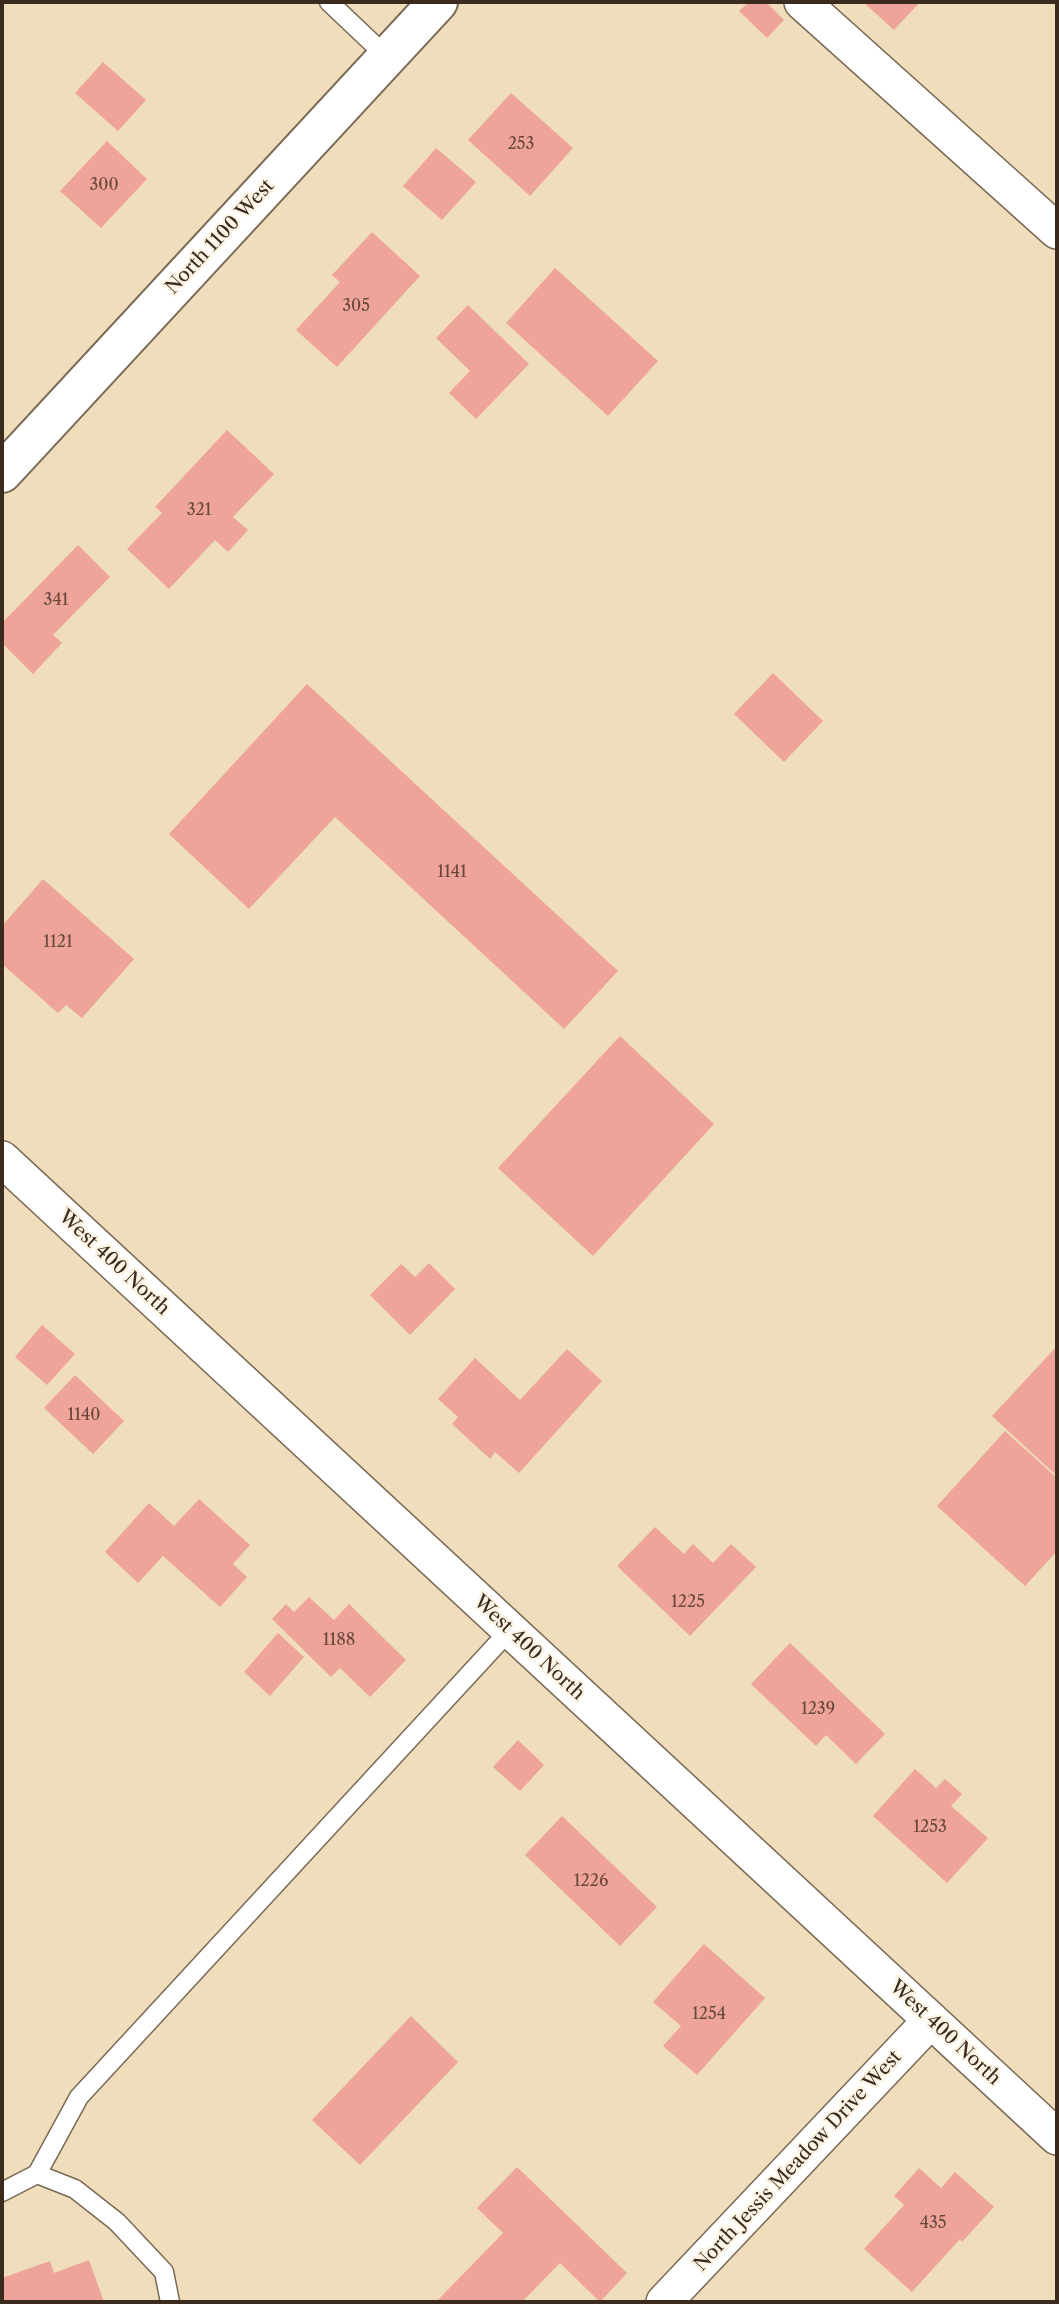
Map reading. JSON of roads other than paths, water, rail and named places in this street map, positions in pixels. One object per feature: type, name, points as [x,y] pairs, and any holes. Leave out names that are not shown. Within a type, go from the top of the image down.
[{"type":"street","name":"North 1100 West","points":[[2,473],[438,2]]},
{"type":"street","points":[[802,2],[1057,232]]},
{"type":"street","name":"West 400 North","points":[[2,1159],[1057,2137]]},
{"type":"street","name":"North Jessis Meadow Drive West","points":[[664,2302],[931,2020]]},
{"type":"lane","points":[[329,2],[387,57]]},
{"type":"lane","points":[[2,2192],[37,2174],[79,2097],[510,1630]]},
{"type":"lane","points":[[37,2174],[75,2189],[117,2222],[164,2272],[170,2302]]}]
